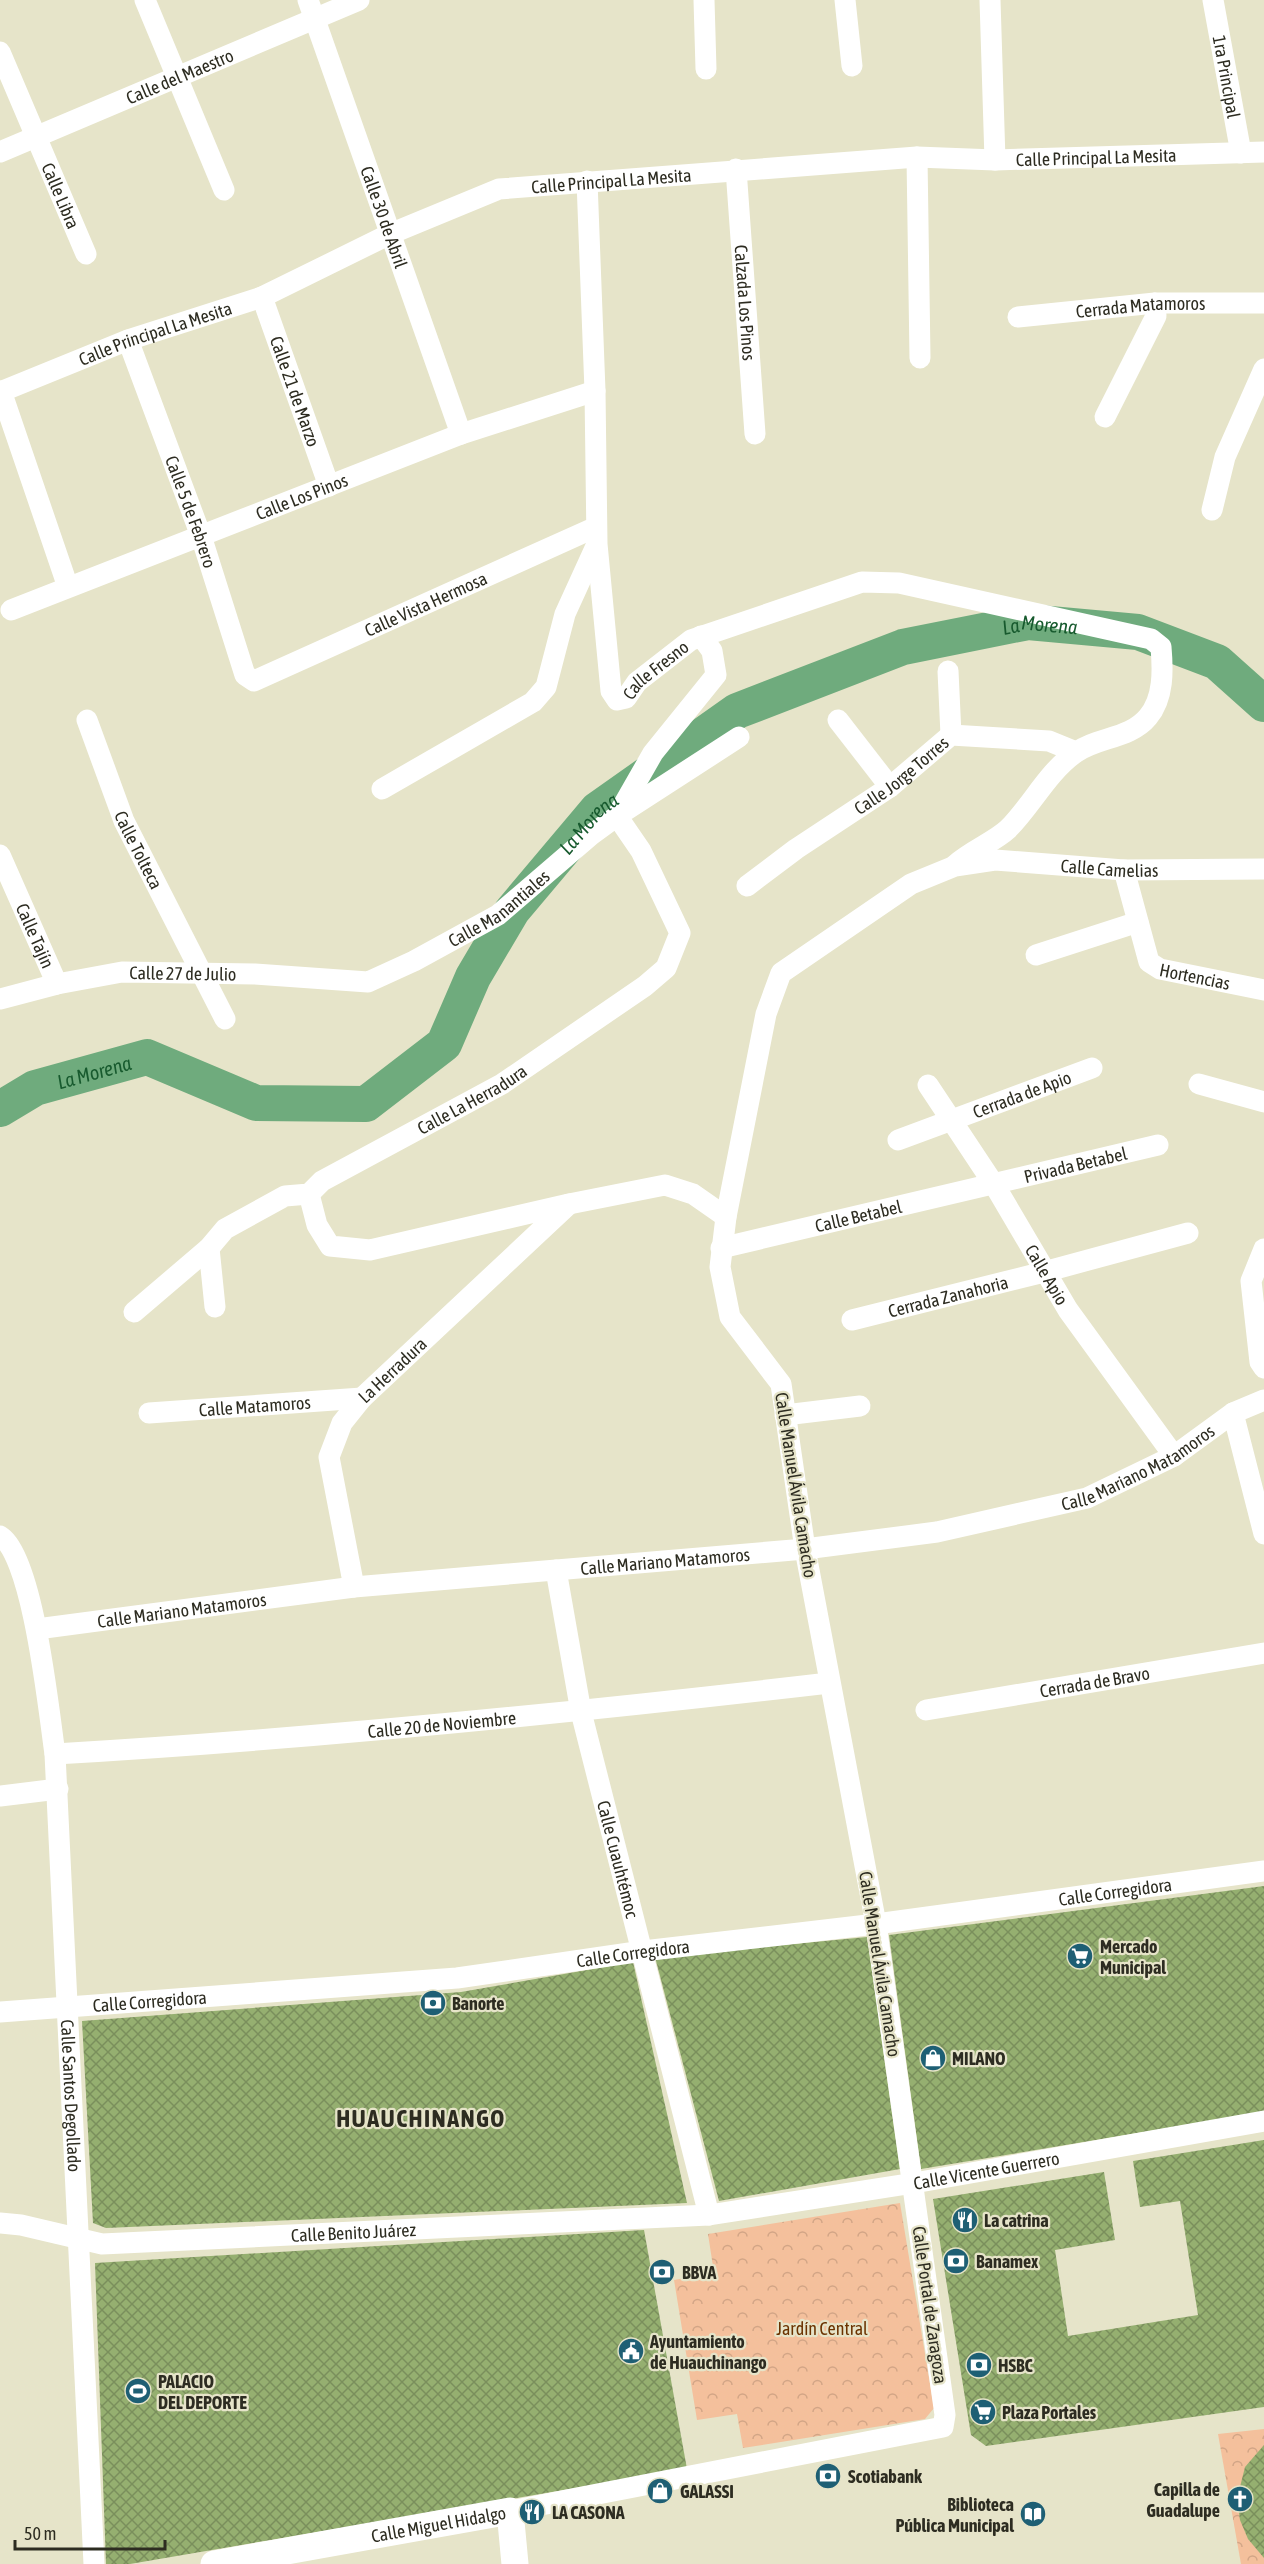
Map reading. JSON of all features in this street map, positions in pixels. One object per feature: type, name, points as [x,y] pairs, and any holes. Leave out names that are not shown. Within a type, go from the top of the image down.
[{"type":"main road","name":"Calle Miguel Hidalgo","points":[[214,2564],[510,2511]]},
{"type":"main road","points":[[510,2511],[515,2564]]},
{"type":"street","points":[[145,0],[175,78],[224,190]]},
{"type":"street","name":"Calle del Maestro","points":[[0,152],[175,78],[311,9],[359,0]]},
{"type":"street","points":[[704,0],[706,69]]},
{"type":"street","points":[[845,0],[852,66]]},
{"type":"street","points":[[990,0],[995,160]]},
{"type":"street","name":"1ra Principal","points":[[1213,0],[1241,153]]},
{"type":"street","name":"Calle 30 de Abril","points":[[311,9],[461,434]]},
{"type":"street","name":"Calle Libra","points":[[0,52],[86,254]]},
{"type":"street","name":"Calle Principal La Mesita","points":[[1,391],[128,340],[262,297],[390,234],[499,189],[736,169],[917,158],[995,160],[1264,152]]},
{"type":"street","points":[[917,158],[920,358]]},
{"type":"street","name":"Calzada Los Pinos","points":[[736,169],[755,434]]},
{"type":"street","name":"Calle Fresno","points":[[587,181],[595,391],[596,536],[611,691],[617,700],[626,698],[637,682],[691,640],[862,582],[890,583],[1151,639],[1161,646],[1160,698],[1148,718],[1124,734],[1076,752]]},
{"type":"street","name":"Calle 21 de Marzo","points":[[262,297],[329,486]]},
{"type":"street","points":[[1105,417],[1156,316],[1155,303]]},
{"type":"street","name":"Cerrada Matamoros","points":[[1018,317],[1155,303],[1264,303]]},
{"type":"street","name":"Calle 5 de Febrero","points":[[128,340],[201,536],[246,675],[254,681]]},
{"type":"street","points":[[1212,510],[1225,457],[1264,369]]},
{"type":"street","points":[[1,391],[68,587]]},
{"type":"street","name":"Calle Los Pinos","points":[[11,609],[461,434],[595,391]]},
{"type":"street","points":[[382,789],[533,702],[546,687],[565,614],[596,536]]},
{"type":"street","name":"Calle Vista Hermosa","points":[[254,681],[596,536]]},
{"type":"street","name":"Calle Manantiales","points":[[368,982],[414,961],[498,915],[591,835],[617,816],[653,753],[716,675],[712,651],[701,636]]},
{"type":"street","points":[[948,671],[951,735]]},
{"type":"street","name":"Calle Tolteca","points":[[87,720],[124,822],[225,1019]]},
{"type":"street","points":[[838,720],[890,787]]},
{"type":"street","name":"Calle Jorge Torres","points":[[747,886],[796,849],[890,787],[951,735],[1049,741],[1076,752]]},
{"type":"street","points":[[617,816],[739,737]]},
{"type":"street","points":[[955,866],[970,851],[1007,830],[1046,781],[1076,752]]},
{"type":"street","name":"Calle La Herradura","points":[[134,1312],[209,1248],[225,1229],[285,1196],[309,1194],[322,1181],[502,1084],[645,986],[666,968],[680,933],[641,851],[617,816]]},
{"type":"street","name":"Calle Tajín","points":[[0,855],[57,984]]},
{"type":"street","name":"Calle Camelias","points":[[955,866],[995,860],[1124,870],[1264,868]]},
{"type":"street","name":"Calle Manuel Ávila Camacho","points":[[914,2183],[876,1924],[805,1549],[781,1384],[730,1317],[720,1267],[726,1217],[766,1014],[781,973],[911,884],[955,866]]},
{"type":"street","name":"Hortencias","points":[[1124,870],[1149,962],[1160,969],[1264,990]]},
{"type":"street","points":[[1036,955],[1138,922]]},
{"type":"street","name":"Calle 27 de Julio","points":[[0,999],[57,984],[123,972],[255,974],[368,982]]},
{"type":"street","name":"Cerrada de Apio","points":[[898,1140],[952,1122],[1092,1068]]},
{"type":"street","points":[[1199,1084],[1264,1102]]},
{"type":"street","name":"Calle Apio","points":[[928,1085],[995,1186],[1044,1272],[1101,1358],[1174,1456]]},
{"type":"street","name":"Privada Betabel","points":[[995,1186],[1158,1145]]},
{"type":"street","points":[[309,1194],[316,1225],[330,1246],[370,1250],[569,1204],[665,1185],[693,1194],[726,1217]]},
{"type":"street","name":"Calle Betabel","points":[[721,1248],[995,1186]]},
{"type":"street","name":"La Herradura","points":[[354,1587],[329,1457],[342,1423],[362,1398],[569,1204]]},
{"type":"street","name":"Cerrada Zanahoria","points":[[852,1320],[1188,1233]]},
{"type":"street","points":[[209,1248],[215,1307]]},
{"type":"street","points":[[1264,1249],[1251,1281],[1260,1362],[1264,1368]]},
{"type":"street","name":"Calle Matamoros","points":[[149,1413],[362,1398]]},
{"type":"street","name":"Calle Mariano Matamoros","points":[[37,1629],[354,1587],[805,1549],[937,1532],[1087,1498],[1174,1456],[1233,1413],[1264,1400]]},
{"type":"street","points":[[785,1415],[860,1406]]},
{"type":"street","points":[[1233,1413],[1264,1534]]},
{"type":"street","name":"Calle Santos Degollado","points":[[0,1536],[7,1540],[21,1573],[37,1629],[55,1754],[94,2564]]},
{"type":"street","name":"Calle Cuauhtémoc","points":[[556,1570],[581,1712],[709,2215]]},
{"type":"street","name":"Cerrada de Bravo","points":[[926,1710],[1264,1653]]},
{"type":"street","name":"Calle 20 de Noviembre","points":[[55,1754],[233,1744],[581,1712],[829,1683]]},
{"type":"street","points":[[0,1796],[58,1789]]},
{"type":"street","name":"Calle Corregidora","points":[[0,2013],[457,1978],[643,1951],[876,1924],[1264,1871]]},
{"type":"street","name":"Calle Vicente Guerrero","points":[[709,2215],[914,2183],[1264,2121]]},
{"type":"street","name":"Calle Portal de Zaragoza","points":[[914,2183],[945,2415],[943,2427]]},
{"type":"street","name":"Calle Benito Juárez","points":[[0,2223],[21,2225],[102,2244],[709,2215]]},
{"type":"street","name":"Calle Miguel Hidalgo","points":[[510,2511],[696,2477],[943,2427]]},
{"type":"green space","name":"Jardín Central","points":[[900,2203],[934,2408],[925,2419],[743,2448],[737,2414],[697,2420],[674,2280],[714,2273],[708,2234]]},
{"type":"green space","points":[[1264,2429],[1264,2564],[1241,2564],[1218,2434]]},
{"type":"building","points":[[1264,1886],[1264,2112],[921,2169],[889,1935]]},
{"type":"building","points":[[867,1937],[900,2169],[719,2201],[655,1957]]},
{"type":"building","points":[[633,1962],[687,2203],[106,2228],[93,2223],[82,2021],[461,1992]]},
{"type":"building","points":[[1264,2140],[1264,2407],[986,2446],[971,2435],[933,2199],[1104,2172],[1115,2240],[1055,2250],[1068,2336],[1198,2315],[1180,2201],[1140,2207],[1133,2161]]},
{"type":"building","points":[[644,2230],[687,2469],[130,2564],[106,2564],[95,2263]]},
{"type":"building","points":[[1264,2445],[1264,2558],[1248,2539],[1240,2520],[1237,2499],[1245,2467]]},
{"type":"waterway","name":"La Morena","points":[[0,1109],[35,1088],[147,1057],[256,1103],[366,1104],[444,1044],[473,977],[512,911],[597,810],[737,711],[903,647],[1028,622],[1138,632],[1217,662],[1264,704]]},
{"type":"place","name":"Mercado Municipal","points":[[1080,1956]]},
{"type":"place","name":"Banorte","points":[[433,2003]]},
{"type":"place","name":"MILANO","points":[[933,2058]]},
{"type":"place","name":"La catrina","points":[[965,2220]]},
{"type":"place","name":"Banamex","points":[[956,2261]]},
{"type":"place","name":"BBVA","points":[[662,2272]]},
{"type":"place","name":"Ayuntamiento de Huauchinango","points":[[631,2351]]},
{"type":"place","name":"HSBC","points":[[979,2365]]},
{"type":"place","name":"PALACIO DEL DEPORTE","points":[[138,2391]]},
{"type":"place","name":"Plaza Portales","points":[[983,2412]]},
{"type":"place","name":"Scotiabank","points":[[828,2476]]},
{"type":"place","name":"GALASSI","points":[[660,2491]]},
{"type":"place","name":"Capilla de Guadalupe","points":[[1240,2499]]},
{"type":"place","name":"LA CASONA","points":[[532,2512]]},
{"type":"place","name":"Biblioteca Pública Municipal","points":[[1033,2514]]},
{"type":"district","name":"HUAUCHINANGO","points":[[421,2118]]}]
